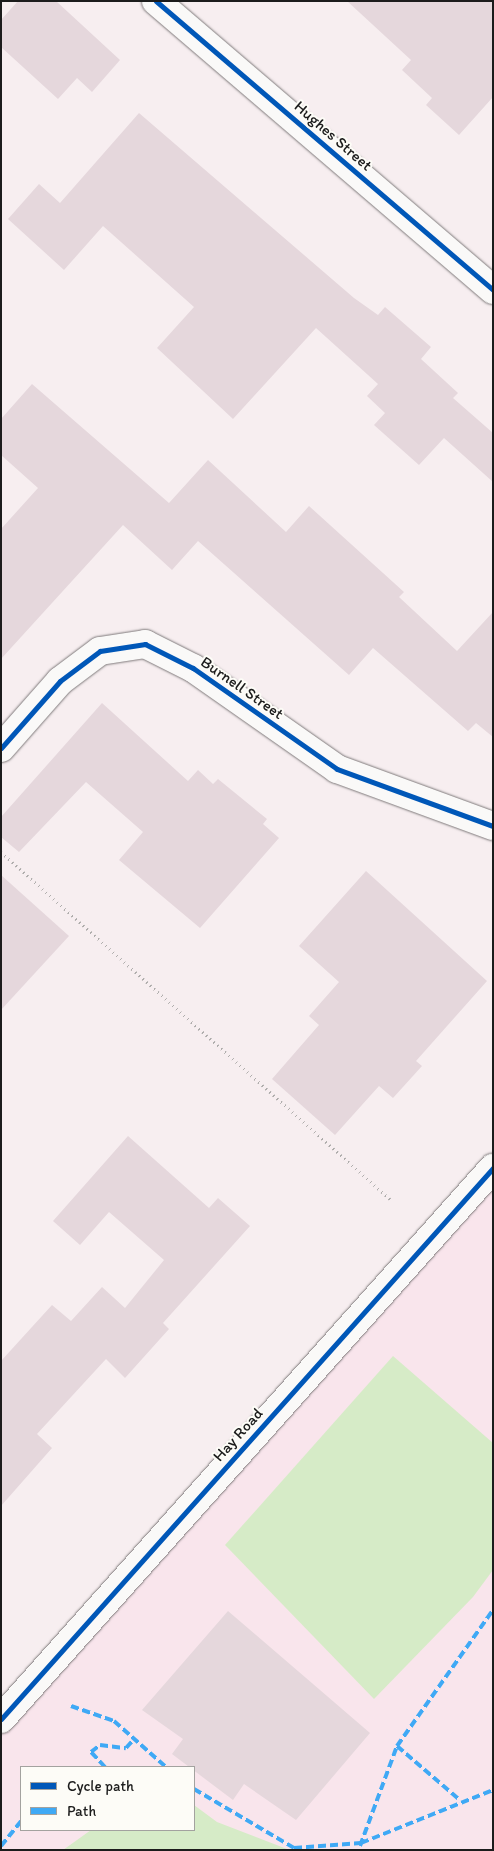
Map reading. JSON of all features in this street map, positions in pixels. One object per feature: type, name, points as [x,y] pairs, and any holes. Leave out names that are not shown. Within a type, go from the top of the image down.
[{"type":"street","name":"Hughes Street","points":[[156,1],[493,290]]},
{"type":"street","name":"Burnell Street","points":[[1,748],[60,681],[100,651],[146,644],[193,668],[337,769],[493,826]]},
{"type":"street","name":"Hay Road","points":[[1,1719],[493,1168]]},
{"type":"path","points":[[1,852],[391,1200]]},
{"type":"shaded area","points":[[493,1168],[493,1850],[1,1850],[1,1719]]},
{"type":"green space","points":[[393,1356],[493,1443],[493,1570],[473,1597],[374,1699],[225,1545]]},
{"type":"green space","points":[[195,1806],[217,1822],[287,1849],[351,1850],[63,1850],[90,1831],[195,1831]]},
{"type":"building","points":[[18,1],[56,1],[120,60],[92,92],[77,78],[58,99],[1,47],[1,20]]},
{"type":"building","points":[[347,1],[493,1],[493,97],[459,135],[426,105],[432,98],[402,70],[411,60]]},
{"type":"building","points":[[139,113],[354,298],[378,315],[385,307],[431,347],[421,359],[458,393],[453,398],[493,433],[493,482],[444,438],[419,465],[374,425],[385,413],[367,396],[378,384],[316,328],[233,419],[157,348],[194,307],[103,226],[64,270],[8,219],[39,184],[60,203]]},
{"type":"building","points":[[32,384],[169,503],[208,460],[286,532],[309,506],[404,592],[399,597],[457,651],[493,612],[493,737],[476,723],[468,731],[373,648],[349,675],[198,541],[172,570],[123,525],[1,659],[1,529],[38,488],[1,455],[1,419]]},
{"type":"building","points":[[102,703],[188,781],[198,770],[213,784],[218,779],[267,819],[263,824],[279,838],[200,928],[119,860],[143,832],[86,782],[19,852],[1,837],[1,817]]},
{"type":"building","points":[[366,871],[487,981],[416,1061],[422,1066],[393,1098],[379,1086],[335,1135],[272,1079],[319,1025],[309,1016],[339,982],[299,946]]},
{"type":"building","points":[[1,875],[69,936],[1,1010]]},
{"type":"building","points":[[128,1136],[209,1208],[218,1198],[250,1226],[163,1323],[169,1329],[125,1378],[106,1359],[37,1434],[52,1448],[1,1506],[1,1361],[52,1305],[71,1321],[102,1287],[125,1308],[164,1260],[109,1212],[80,1245],[53,1221]]},
{"type":"building","points":[[228,1611],[370,1733],[296,1820],[244,1784],[233,1800],[195,1771],[195,1766],[188,1766],[172,1754],[183,1739],[142,1710]]},
{"type":"marked path","points":[[360,1846],[397,1746],[493,1610]]},
{"type":"marked path","points":[[71,1706],[114,1721],[165,1766]]},
{"type":"marked path","points":[[104,1766],[91,1752],[100,1745],[126,1748],[135,1738]]},
{"type":"marked path","points":[[397,1746],[461,1801]]},
{"type":"marked path","points":[[195,1790],[294,1848],[361,1843],[493,1790]]},
{"type":"marked path","points":[[1,1846],[20,1822]]},
{"type":"cycle path","points":[[156,1],[493,290]]},
{"type":"cycle path","points":[[1,748],[60,681],[100,651],[145,644],[193,668],[337,769],[493,826]]},
{"type":"cycle path","points":[[1,1719],[493,1168]]}]
